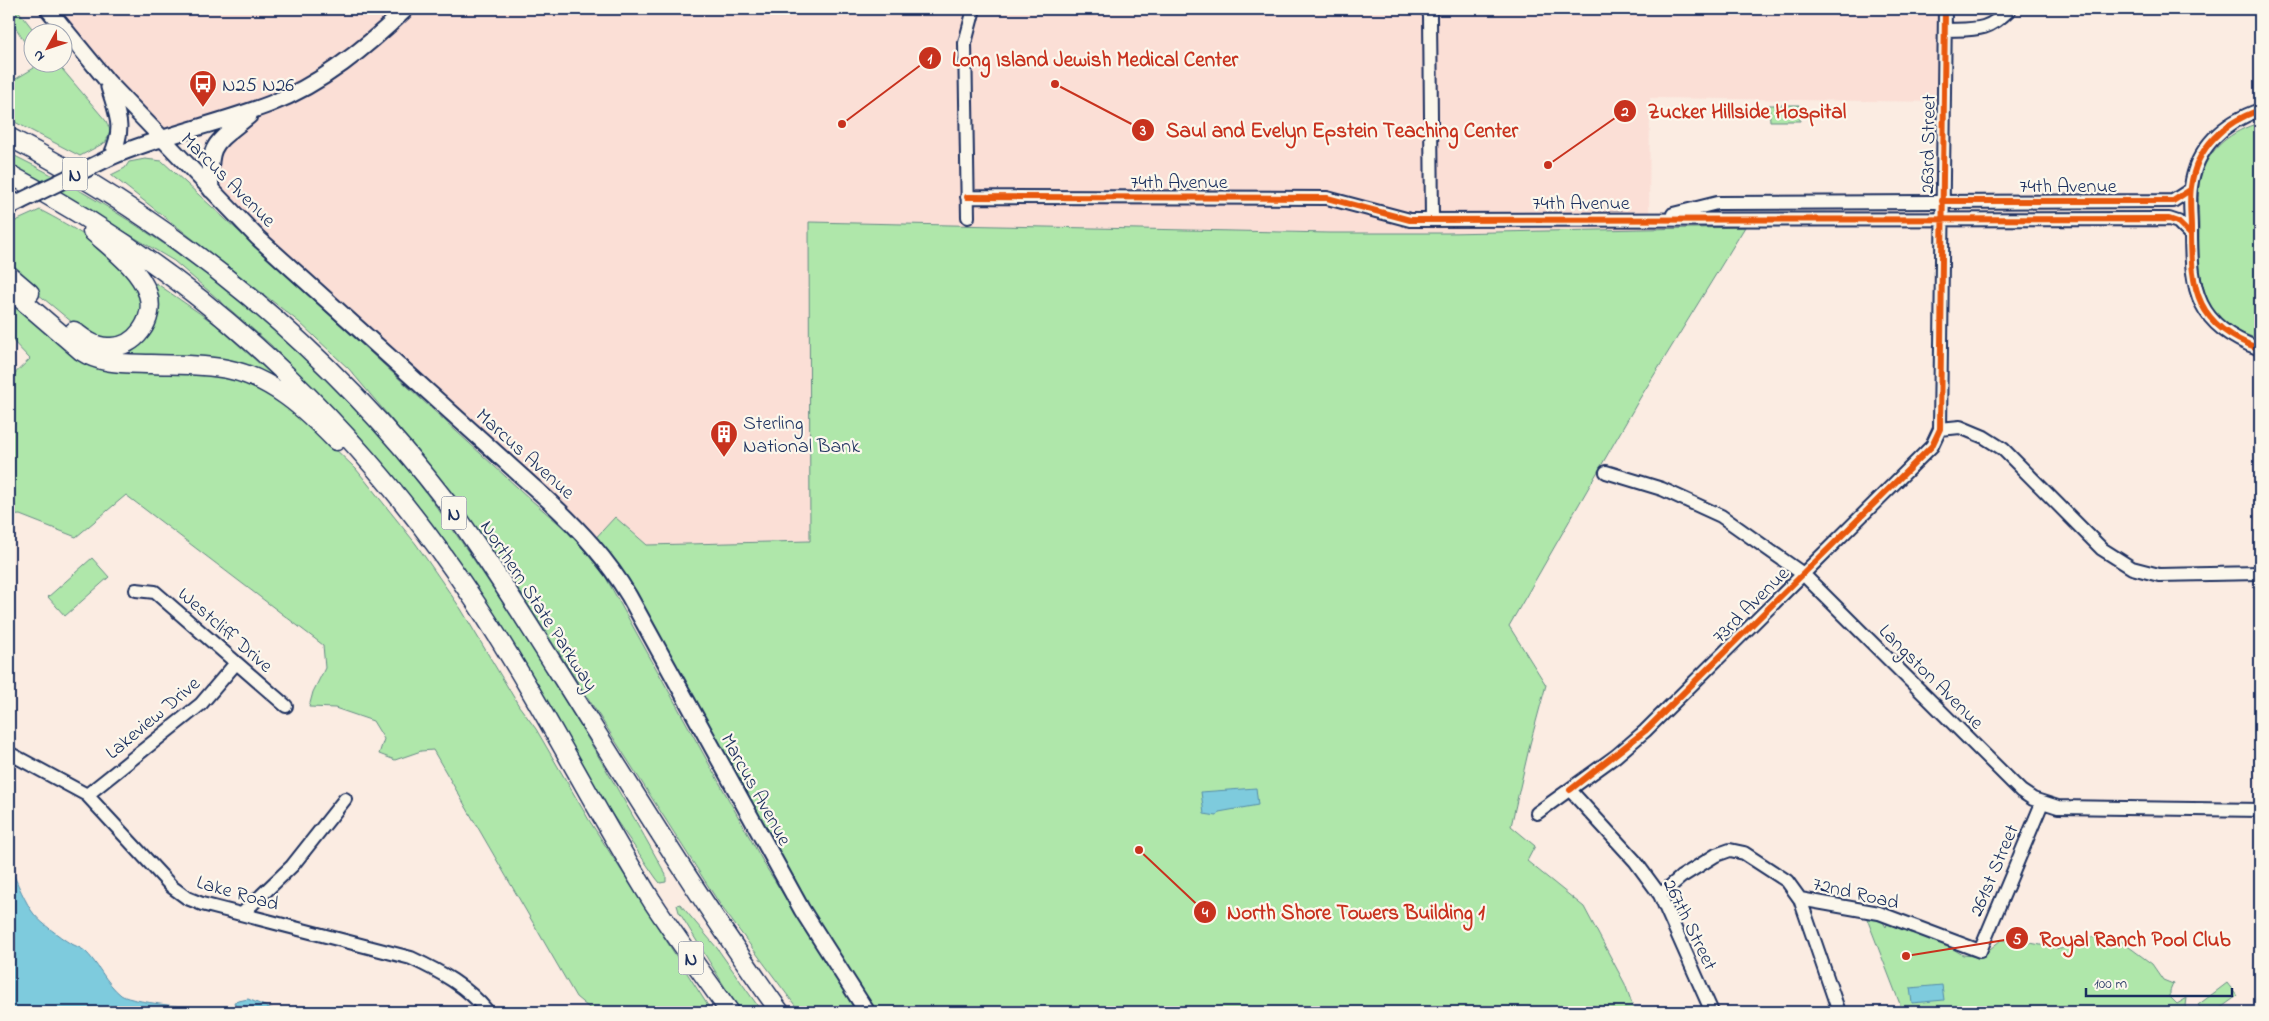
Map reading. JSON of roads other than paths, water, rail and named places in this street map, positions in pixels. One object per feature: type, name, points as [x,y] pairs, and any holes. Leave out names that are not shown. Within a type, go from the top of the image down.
[{"type":"highway","name":"Northern State Parkway","points":[[9,137],[109,194],[205,260],[254,299],[307,346],[382,423],[450,507],[490,565],[710,911],[778,1008]]},
{"type":"highway","name":"N","points":[[9,176],[59,200],[162,267],[261,349],[356,446],[434,542],[495,633],[654,903],[730,1012]]},
{"type":"highway","points":[[9,274],[92,344],[108,348],[118,347],[132,340],[143,328],[148,319],[150,303],[141,280],[120,257],[59,200]]},
{"type":"highway","points":[[9,289],[81,351],[93,358],[114,362],[226,368],[266,383],[292,400],[310,415],[434,542]]},
{"type":"main road","name":"Marcus Avenue","points":[[48,9],[108,82],[162,140],[269,248],[575,525],[598,551],[628,596],[802,910],[867,1012]]},
{"type":"main road","points":[[15,204],[111,157],[256,110],[292,95],[331,72],[357,53],[406,9]]},
{"type":"main road","points":[[108,82],[120,129],[119,139],[111,157]]},
{"type":"main road","points":[[211,190],[210,164],[213,149],[218,142],[256,110]]},
{"type":"street","points":[[968,217],[965,43],[974,9]]},
{"type":"street","points":[[1428,9],[1430,16],[1432,220]]},
{"type":"street","name":"263rd Street","points":[[1940,429],[1945,9]]},
{"type":"street","points":[[1944,30],[1990,26],[2010,9]]},
{"type":"street","points":[[2260,110],[2230,123],[2210,142],[2196,166],[2190,190],[2192,274],[2201,303],[2217,325],[2231,337],[2260,349]]},
{"type":"street","name":"74th Avenue","points":[[1654,218],[1717,203],[2173,201],[2190,190]]},
{"type":"street","name":"74th Avenue","points":[[967,197],[1328,198],[1410,220],[1654,218],[2169,219],[2178,222],[2191,235]]},
{"type":"street","points":[[1940,429],[1960,427],[2003,449],[2102,549],[2132,568],[2159,575],[2260,573]]},
{"type":"street","name":"73rd Avenue","points":[[1537,813],[1570,790],[1645,731],[1932,446],[1940,429]]},
{"type":"street","name":"Langston Avenue","points":[[1606,472],[1662,489],[1722,516],[1803,574],[2021,791],[2042,803],[2058,808],[2260,810]]},
{"type":"street","name":"Westcliff Drive","points":[[136,590],[155,592],[286,706]]},
{"type":"street","name":"Lakeview Drive","points":[[87,795],[202,704],[236,663]]},
{"type":"street","name":"Lake Road","points":[[9,753],[87,795],[172,887],[187,898],[202,904],[243,913],[411,958],[450,977],[474,996],[488,1012]]},
{"type":"street","name":"267th Street","points":[[1570,790],[1636,861],[1660,895],[1712,1012]]},
{"type":"street","points":[[243,913],[292,866],[345,799]]},
{"type":"street","name":"261st Street","points":[[1980,952],[2042,803]]},
{"type":"street","name":"72nd Road","points":[[1660,895],[1681,877],[1716,855],[1730,850],[1744,853],[1787,882],[1800,899],[1879,913],[1980,952]]},
{"type":"street","points":[[1800,899],[1839,1012]]},
{"type":"water","points":[[1256,788],[1258,805],[1219,812],[1217,816],[1204,814],[1201,792]]},
{"type":"water","points":[[9,861],[21,892],[34,914],[67,942],[85,951],[121,995],[158,1004],[228,1010],[237,1010],[234,1002],[248,999],[279,1012],[9,1012]]},
{"type":"water","points":[[1942,985],[1944,1000],[1912,1003],[1910,988]]},
{"type":"place","name":"Saul and Evelyn Epstein Teaching Center","points":[[1055,84]]},
{"type":"place","name":"N25 N26","points":[[203,108]]},
{"type":"place","name":"Long Island Jewish Medical Center","points":[[842,124]]},
{"type":"place","name":"Zucker Hillside Hospital","points":[[1548,165]]},
{"type":"place","name":"Sterling National Bank","points":[[724,458]]},
{"type":"place","name":"North Shore Towers Building 1","points":[[1139,850]]},
{"type":"place","name":"Royal Ranch Pool Club","points":[[1906,956]]}]
